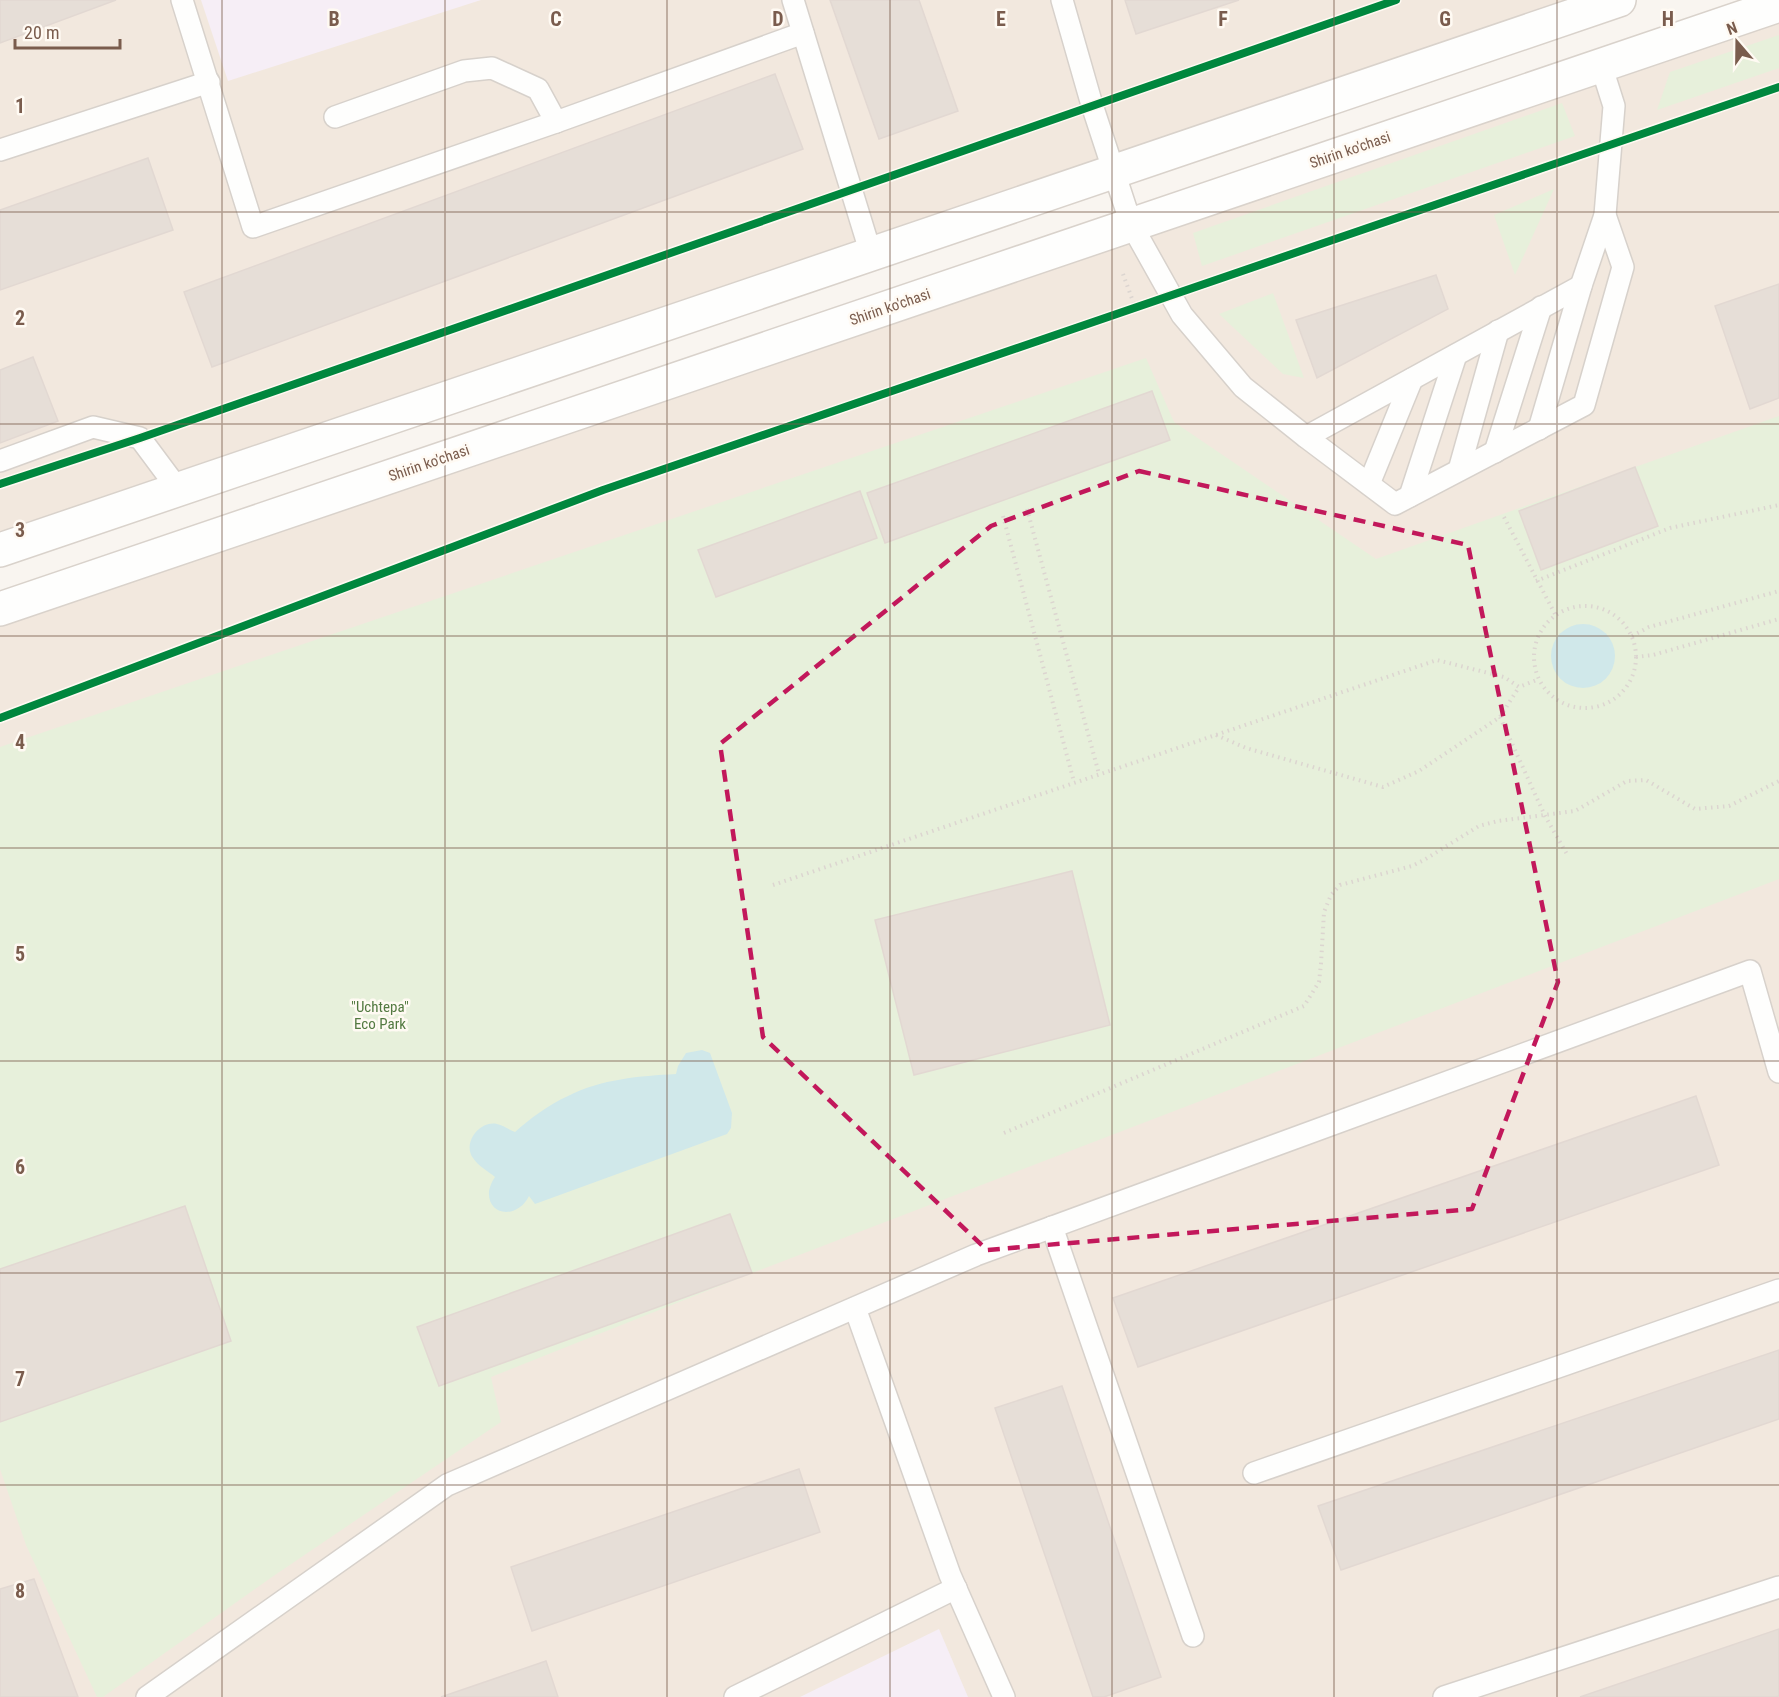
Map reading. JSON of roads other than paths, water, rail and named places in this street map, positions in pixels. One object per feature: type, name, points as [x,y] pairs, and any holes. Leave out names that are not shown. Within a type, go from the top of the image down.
[{"type":"main road","points":[[0,550],[1619,0]]},
{"type":"main road","name":"Shirin ko'chasi","points":[[0,609],[1779,4]]},
{"type":"lane","points":[[182,0],[254,227],[803,33]]},
{"type":"lane","points":[[793,0],[872,254]]},
{"type":"lane","points":[[1062,0],[1092,105],[1131,225],[1182,315],[1243,387],[1395,504],[1584,405],[1623,267],[1605,215]]},
{"type":"lane","points":[[1539,429],[1581,286],[1605,215],[1614,106],[1600,65]]},
{"type":"lane","points":[[335,117],[464,71],[492,68],[538,89],[555,122]]},
{"type":"lane","points":[[0,150],[209,82]]},
{"type":"lane","points":[[1306,437],[1581,286]]},
{"type":"lane","points":[[1495,452],[1542,307]]},
{"type":"lane","points":[[1459,470],[1498,331]]},
{"type":"lane","points":[[1410,496],[1456,355]]},
{"type":"lane","points":[[1369,484],[1412,379]]},
{"type":"lane","points":[[0,461],[93,427],[140,438],[177,489]]},
{"type":"lane","points":[[147,1697],[447,1485],[976,1255],[1750,971],[1779,1072]]},
{"type":"lane","points":[[1052,1227],[1193,1636]]},
{"type":"lane","points":[[1254,1473],[1779,1290]]},
{"type":"lane","points":[[855,1308],[956,1588],[1004,1697]]},
{"type":"lane","points":[[1444,1697],[1779,1587]]},
{"type":"lane","points":[[735,1697],[956,1588]]},
{"type":"water","points":[[1583,624],[1601,630],[1609,638],[1615,656],[1609,674],[1601,682],[1583,688],[1565,682],[1557,674],[1551,656],[1557,638],[1565,630]]},
{"type":"water","points":[[702,1050],[710,1053],[732,1113],[731,1128],[727,1134],[535,1204],[529,1196],[518,1209],[511,1211],[504,1212],[493,1206],[489,1191],[495,1177],[478,1164],[470,1152],[471,1140],[479,1129],[497,1124],[515,1132],[547,1108],[581,1090],[621,1079],[676,1074],[686,1053]]},
{"type":"park label","name":"\"Uchtepa\" Eco Park","points":[[380,1016]]}]
